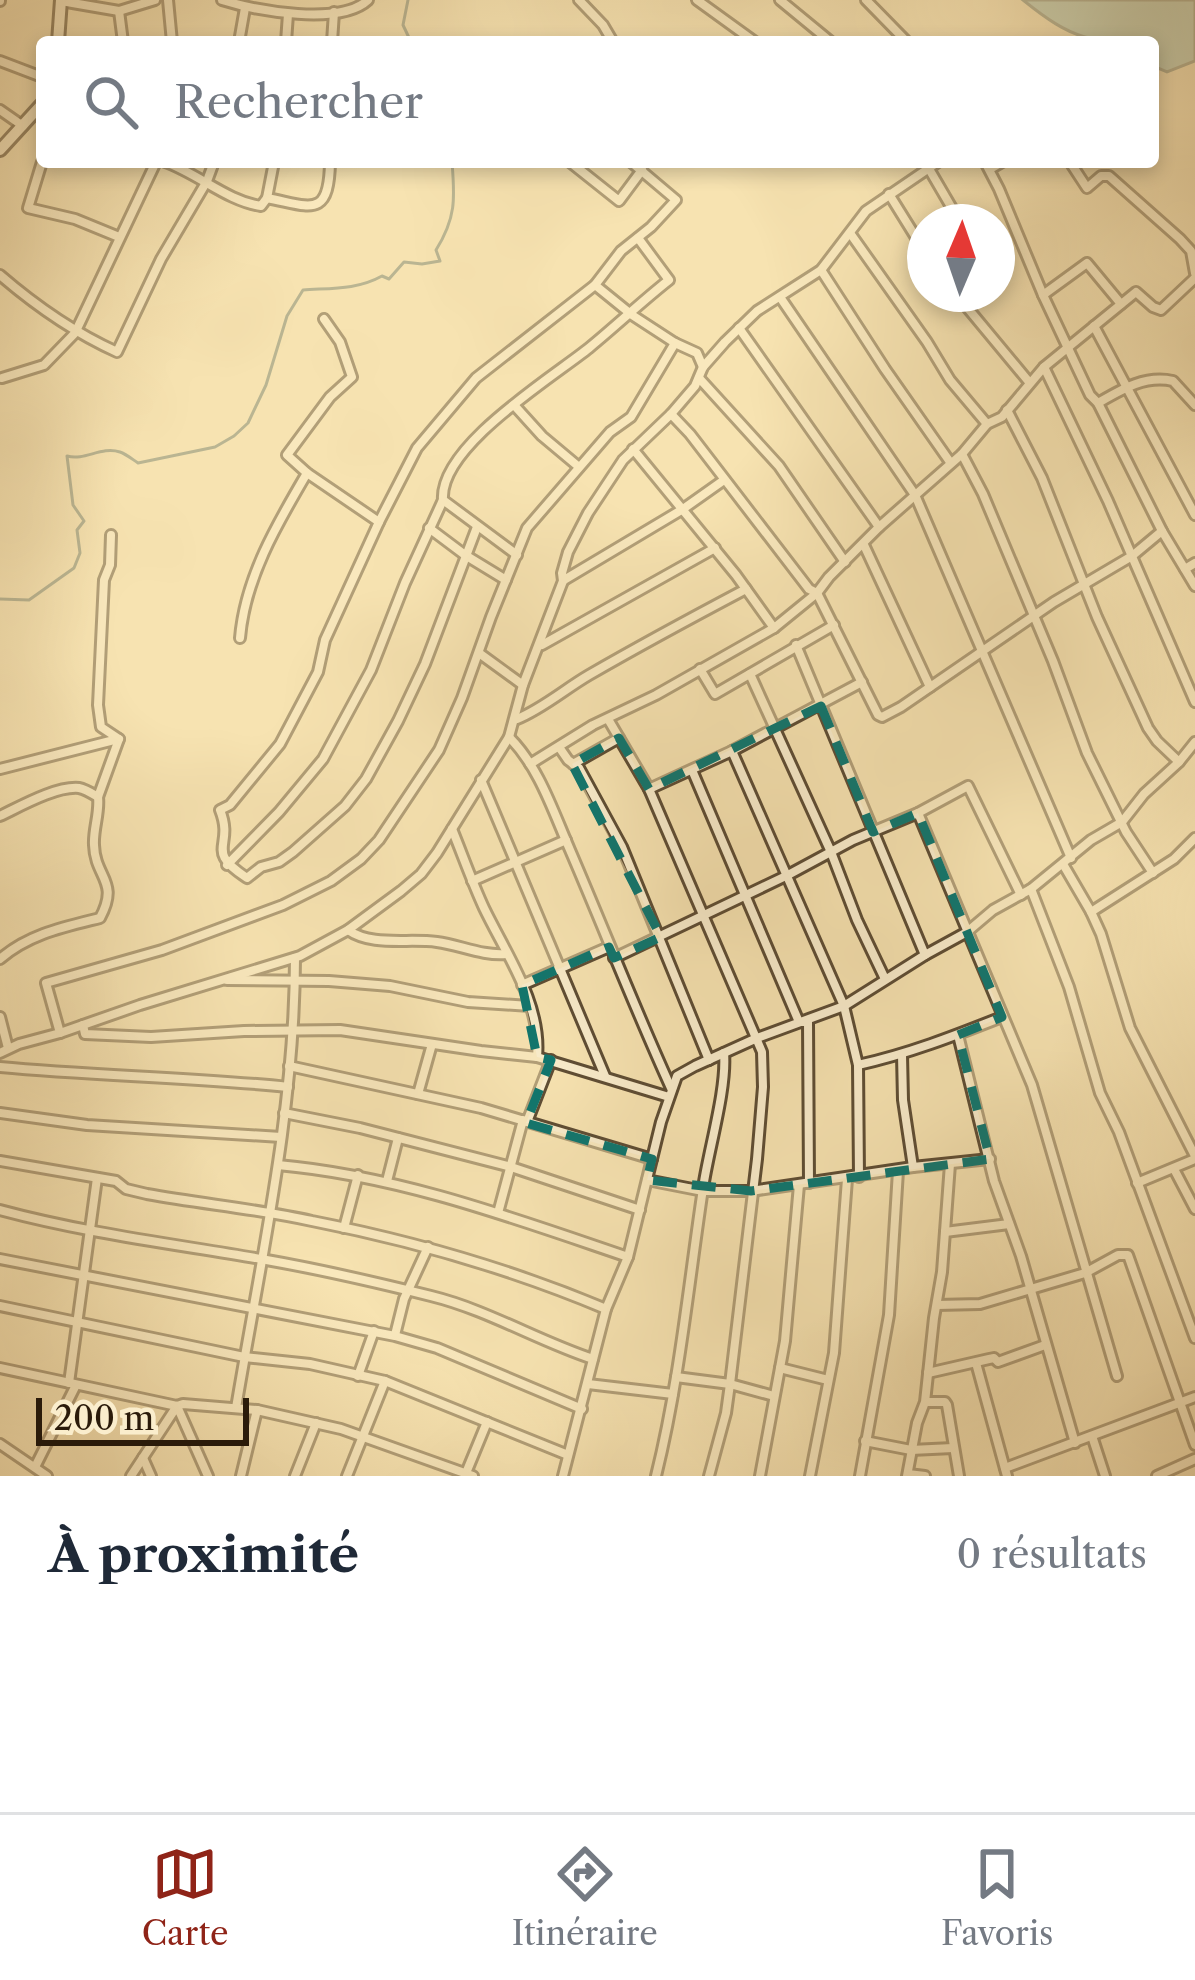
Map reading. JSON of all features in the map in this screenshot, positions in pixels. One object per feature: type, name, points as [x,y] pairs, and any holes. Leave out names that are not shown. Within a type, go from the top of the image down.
[{"type":"street","points":[[59,36],[62,0],[119,11],[155,0]]},
{"type":"street","points":[[168,0],[172,36]]},
{"type":"street","points":[[222,0],[289,14],[356,9],[368,0]]},
{"type":"street","points":[[579,0],[610,36]]},
{"type":"street","points":[[697,0],[746,36]]},
{"type":"street","points":[[779,0],[824,36]]},
{"type":"street","points":[[866,0],[901,36]]},
{"type":"street","points":[[239,36],[245,8]]},
{"type":"street","points":[[119,11],[122,36]]},
{"type":"street","points":[[332,36],[334,12]]},
{"type":"street","points":[[287,36],[289,14]]},
{"type":"street","points":[[0,61],[36,75]]},
{"type":"street","points":[[0,110],[24,127]]},
{"type":"street","points":[[0,150],[36,115]]},
{"type":"street","points":[[40,168],[28,208],[119,236]]},
{"type":"street","points":[[2,378],[44,365],[75,333],[119,236],[158,168]]},
{"type":"street","points":[[176,168],[244,203],[261,206],[273,168]]},
{"type":"street","points":[[0,275],[75,333],[117,352],[212,168]]},
{"type":"street","points":[[267,198],[317,206],[325,196],[329,168]]},
{"type":"street","points":[[577,168],[619,201],[642,170]]},
{"type":"street","points":[[477,527],[424,664],[366,779],[345,806],[279,862],[247,878],[227,865],[222,849],[226,827],[220,810],[230,805],[280,744],[318,672],[325,640],[417,448],[476,378],[595,285],[621,251],[676,200],[639,168]]},
{"type":"street","points":[[0,1017],[4,1050],[295,958],[348,930],[421,874],[508,736],[563,581],[568,552],[623,460],[671,414],[703,367],[739,328],[821,270],[866,211],[925,168]]},
{"type":"street","points":[[933,168],[950,204]]},
{"type":"street","points":[[988,168],[1090,395],[1195,586]]},
{"type":"street","points":[[530,764],[774,628],[818,593],[879,527],[962,454],[1067,346],[1136,292],[1153,307],[1164,308],[1195,275],[1191,251],[1108,176],[1087,188],[1074,168]]},
{"type":"street","points":[[889,194],[907,223]]},
{"type":"street","points":[[850,233],[950,380],[987,424]]},
{"type":"street","points":[[227,865],[323,759],[371,670],[442,500],[442,485],[458,460],[499,414],[588,349],[668,280],[638,238]]},
{"type":"street","points":[[1042,295],[1087,262],[1121,304]]},
{"type":"street","points":[[821,270],[950,462]]},
{"type":"street","points":[[595,285],[675,343],[697,352],[703,367]]},
{"type":"street","points":[[780,298],[915,495],[1091,912],[1130,1028],[1195,1157],[1137,1183]]},
{"type":"street","points":[[971,312],[1029,382]]},
{"type":"street","points":[[324,319],[340,342],[352,377],[287,455],[379,522]]},
{"type":"street","points":[[1093,325],[1195,515]]},
{"type":"street","points":[[739,328],[879,527]]},
{"type":"street","points":[[60,1033],[46,983],[162,950],[283,904],[331,881],[379,840],[439,750],[527,528],[610,432],[631,417],[675,343]]},
{"type":"street","points":[[1045,367],[1195,702]]},
{"type":"street","points":[[699,378],[779,466],[845,562]]},
{"type":"street","points":[[1098,403],[1153,378],[1173,381],[1195,405]]},
{"type":"street","points":[[514,405],[578,467]]},
{"type":"street","points":[[1007,409],[1042,478],[1097,617],[1148,728],[1179,762]]},
{"type":"street","points":[[671,414],[808,590],[818,593],[882,717],[1132,556],[1162,531]]},
{"type":"street","points":[[634,449],[774,628]]},
{"type":"street","points":[[962,454],[1053,661],[1087,753],[1153,873]]},
{"type":"street","points":[[240,638],[255,574],[307,473]]},
{"type":"street","points":[[563,581],[724,480]]},
{"type":"street","points":[[442,500],[517,555]]},
{"type":"street","points":[[429,528],[506,580]]},
{"type":"street","points":[[111,536],[110,566],[104,580],[98,705],[101,727],[119,739]]},
{"type":"street","points":[[864,545],[930,687]]},
{"type":"street","points":[[540,645],[715,548]]},
{"type":"street","points":[[1185,569],[1195,563]]},
{"type":"street","points":[[515,719],[746,589]]},
{"type":"street","points":[[700,669],[715,694],[834,626]]},
{"type":"street","points":[[796,645],[925,955]]},
{"type":"street","points":[[479,652],[523,686]]},
{"type":"street","points":[[750,674],[885,979]]},
{"type":"street","points":[[649,789],[862,682]]},
{"type":"street","points":[[608,719],[649,789],[762,1052],[763,1087],[730,1384],[710,1476]]},
{"type":"street","points":[[508,736],[530,764],[566,840],[670,1093]]},
{"type":"street","points":[[572,764],[619,738]]},
{"type":"street","points":[[0,770],[119,739]]},
{"type":"street","points":[[1,954],[50,931],[100,918],[110,885],[96,861],[94,830],[98,797],[119,739]]},
{"type":"street","points":[[563,1476],[606,1309],[628,1256],[677,1076],[757,1038],[844,1006],[967,932],[1122,822],[1195,742]]},
{"type":"street","points":[[560,747],[579,768],[622,848],[709,1060]]},
{"type":"street","points":[[732,751],[844,1006],[857,1065],[859,1177]]},
{"type":"street","points":[[692,770],[799,1022]]},
{"type":"street","points":[[482,780],[606,1077]]},
{"type":"street","points":[[614,958],[968,786],[1021,895]]},
{"type":"street","points":[[0,816],[70,789],[82,788],[98,797]]},
{"type":"street","points":[[918,813],[1032,1085],[1117,1376]]},
{"type":"street","points":[[452,828],[530,1006],[539,1038],[537,1057]]},
{"type":"street","points":[[1091,912],[1174,859],[1195,838]]},
{"type":"street","points":[[472,880],[566,840]]},
{"type":"street","points":[[1031,889],[1069,987],[1100,1093],[1119,1132],[1195,1338]]},
{"type":"street","points":[[348,930],[358,937],[430,941],[506,954]]},
{"type":"street","points":[[522,986],[609,946]]},
{"type":"street","points":[[236,1408],[278,1165],[293,1030],[295,958]]},
{"type":"street","points":[[220,980],[390,986],[468,1002],[530,1006]]},
{"type":"street","points":[[857,1065],[902,1055],[1002,1017]]},
{"type":"street","points":[[760,1476],[785,1341],[804,1184],[809,1028],[808,1022],[799,1022]]},
{"type":"street","points":[[83,1025],[85,1034],[151,1036],[340,1030],[537,1057],[670,1093]]},
{"type":"street","points":[[958,1035],[990,1159],[1076,1443]]},
{"type":"street","points":[[418,1094],[432,1044]]},
{"type":"street","points":[[656,1476],[674,1394],[724,1053]]},
{"type":"street","points":[[902,1055],[913,1167]]},
{"type":"street","points":[[498,1214],[525,1122],[550,1060]]},
{"type":"street","points":[[289,1066],[418,1094],[652,1160]]},
{"type":"street","points":[[0,1067],[288,1087]]},
{"type":"street","points":[[0,1113],[87,1125],[281,1137]]},
{"type":"street","points":[[284,1113],[511,1167],[640,1210]]},
{"type":"street","points":[[387,1180],[398,1138]]},
{"type":"street","points":[[647,1180],[703,1191],[751,1191],[990,1159]]},
{"type":"street","points":[[0,1161],[428,1247],[540,1281],[606,1309]]},
{"type":"street","points":[[925,1476],[908,1475],[926,1402],[950,1164]]},
{"type":"street","points":[[278,1165],[387,1180],[628,1256]]},
{"type":"street","points":[[1174,1169],[1195,1209]]},
{"type":"street","points":[[860,1476],[889,1315],[898,1171]]},
{"type":"street","points":[[344,1228],[358,1175]]},
{"type":"street","points":[[35,1467],[72,1384],[97,1178]]},
{"type":"street","points":[[809,1476],[834,1353],[847,1178]]},
{"type":"street","points":[[0,1210],[408,1291],[473,1308],[593,1359]]},
{"type":"street","points":[[945,1232],[1009,1223]]},
{"type":"street","points":[[395,1336],[428,1247]]},
{"type":"street","points":[[937,1305],[980,1304],[1128,1255],[1195,1444]]},
{"type":"street","points":[[0,1259],[374,1330],[437,1348],[582,1409]]},
{"type":"street","points":[[0,1306],[385,1381],[568,1455]]},
{"type":"street","points":[[358,1376],[374,1330]]},
{"type":"street","points":[[928,1373],[994,1358],[998,1362],[1045,1345]]},
{"type":"street","points":[[976,1363],[1006,1472],[1195,1397]]},
{"type":"street","points":[[0,1368],[177,1406],[257,1410],[365,1436],[470,1475],[487,1422]]},
{"type":"street","points":[[780,1368],[828,1380]]},
{"type":"street","points":[[676,1377],[774,1396]]},
{"type":"street","points":[[347,1476],[385,1381]]},
{"type":"street","points":[[588,1384],[674,1394]]},
{"type":"street","points":[[926,1402],[945,1402],[958,1476]]},
{"type":"street","points":[[131,1476],[177,1406]]},
{"type":"street","points":[[177,1406],[208,1476]]},
{"type":"street","points":[[241,1476],[257,1410]]},
{"type":"street","points":[[295,1476],[316,1424]]},
{"type":"street","points":[[1091,1436],[1105,1476]]},
{"type":"street","points":[[865,1441],[911,1450],[953,1448]]},
{"type":"street","points":[[0,1444],[47,1476]]},
{"type":"street","points":[[143,1458],[151,1476]]},
{"type":"street","points":[[1156,1476],[1195,1460]]},
{"type":"highlighted area","points":[[821,706],[873,832],[918,813],[1002,1017],[958,1035],[990,1159],[751,1191],[647,1180],[652,1159],[526,1123],[551,1060],[537,1057],[522,985],[609,947],[614,958],[661,937],[572,764],[619,738],[649,789]]},
{"type":"shaded area","points":[[1023,0],[1195,0],[1195,61],[1167,72],[1159,69],[1159,36],[1083,36],[1056,24]]},
{"type":"waterway","points":[[408,0],[403,25],[408,36]]},
{"type":"waterway","points":[[0,599],[29,600],[74,568],[80,553],[77,530],[84,521],[73,505],[67,456],[113,451],[138,463],[215,447],[248,423],[266,385],[287,316],[303,290],[353,286],[382,276],[389,279],[404,262],[440,261],[436,250],[453,208],[452,168]]}]
